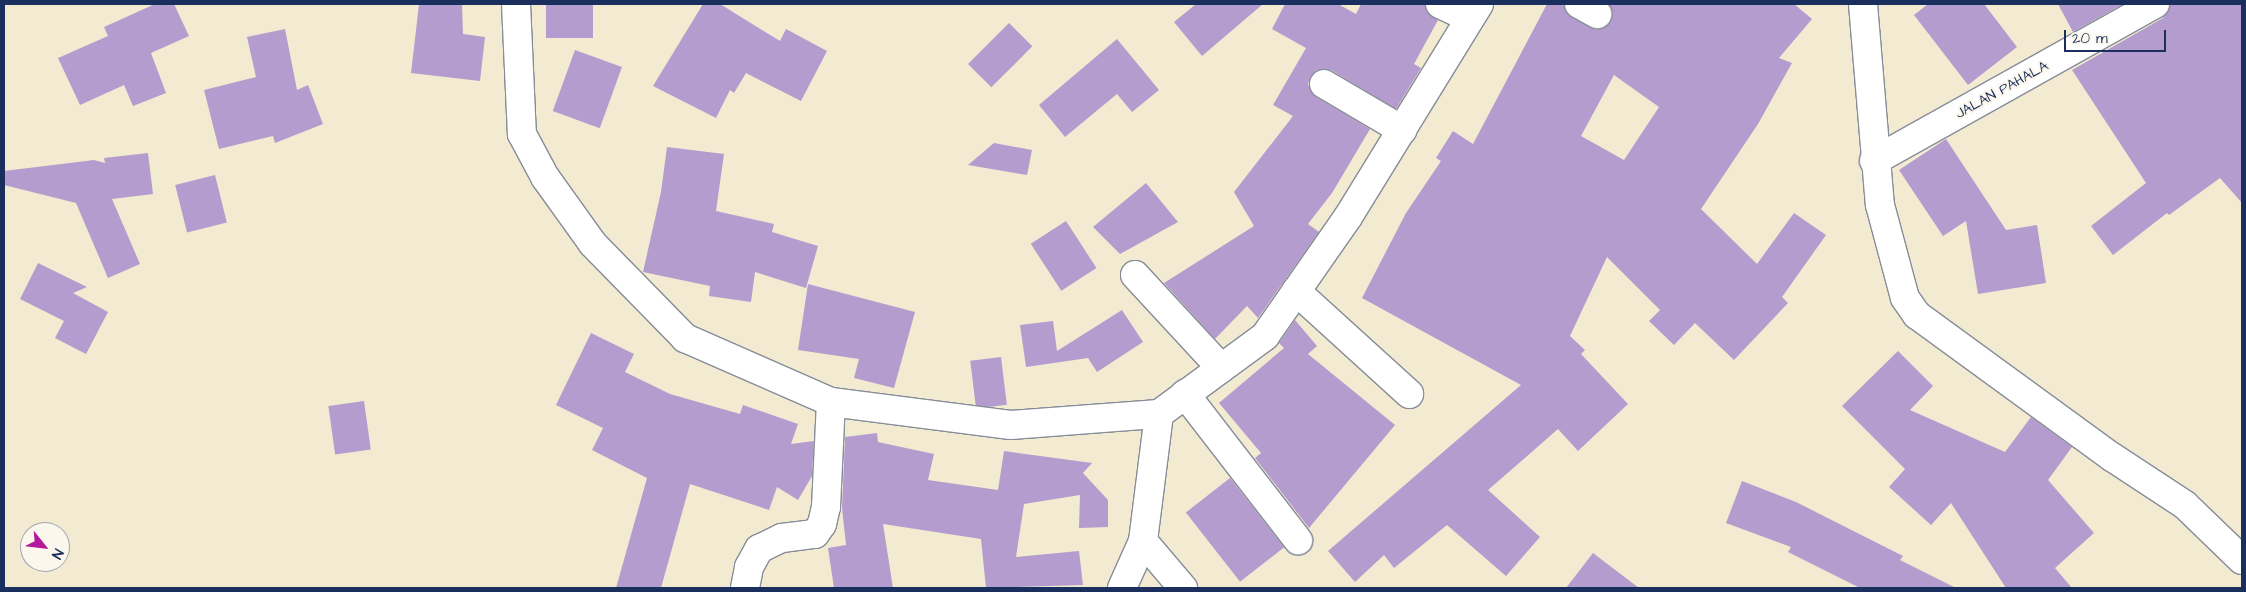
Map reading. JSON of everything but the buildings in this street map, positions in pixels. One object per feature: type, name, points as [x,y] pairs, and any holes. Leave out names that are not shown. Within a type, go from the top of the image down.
[{"type":"street","points":[[516,4],[522,134],[545,177],[593,244],[686,338],[831,402],[1011,425],[1159,414],[1265,336],[1348,217],[1474,11],[1440,4]]},
{"type":"street","points":[[1863,4],[1874,161],[1880,205],[1906,298],[1917,316],[2112,457],[2185,505],[2242,560]]},
{"type":"street","name":"JALAN PAHALA","points":[[1874,161],[2155,4]]},
{"type":"street","points":[[1324,84],[1402,130]]},
{"type":"street","points":[[1135,275],[1221,368]]},
{"type":"street","points":[[1296,291],[1409,394]]},
{"type":"street","points":[[1186,394],[1298,540]]},
{"type":"street","points":[[745,588],[749,567],[760,549],[782,538],[814,534],[822,524],[826,507],[831,402]]},
{"type":"street","points":[[1122,588],[1143,541],[1159,414]]},
{"type":"street","points":[[1143,541],[1183,588]]}]
